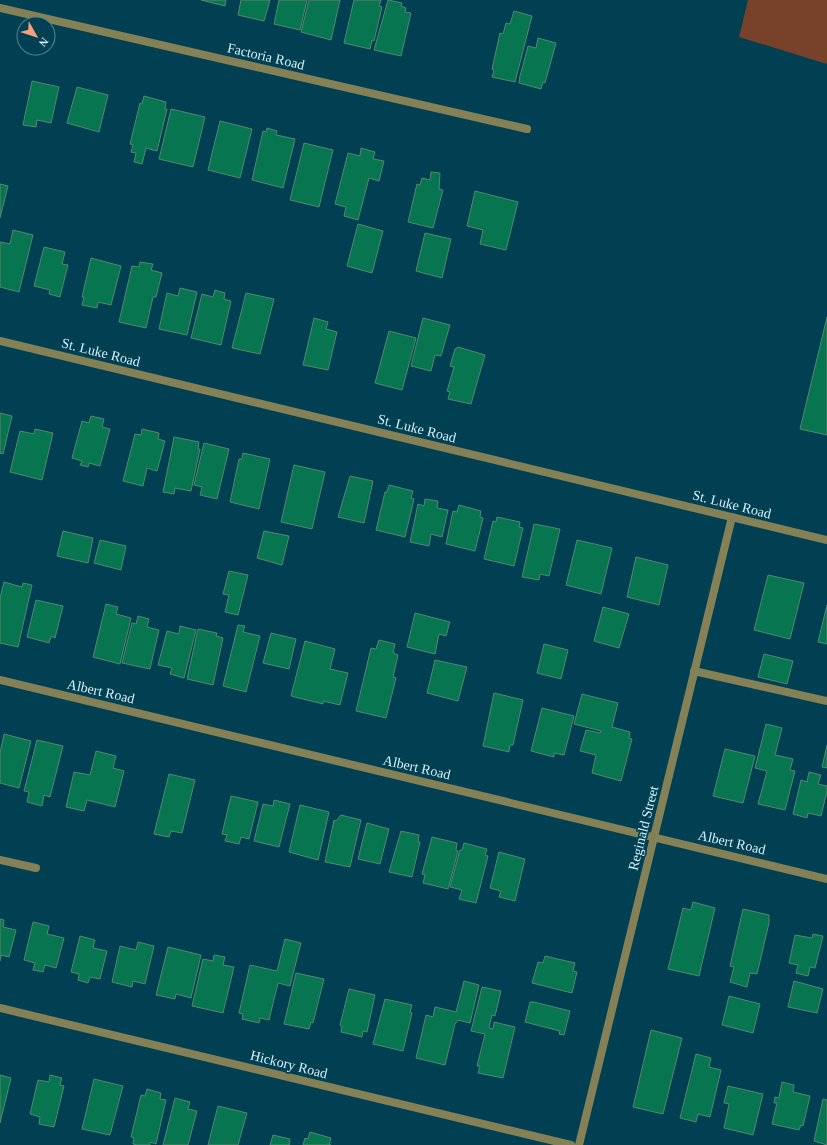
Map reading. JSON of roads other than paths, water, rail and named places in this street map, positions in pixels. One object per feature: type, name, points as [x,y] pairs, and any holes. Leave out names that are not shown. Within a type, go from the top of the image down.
[{"type":"street","name":"Factoria Road","points":[[0,8],[527,129]]},
{"type":"street","name":"St. Luke Road","points":[[0,341],[827,540]]},
{"type":"street","name":"Reginald Street","points":[[579,1145],[732,517]]},
{"type":"street","points":[[694,671],[827,701]]},
{"type":"street","name":"Albert Road","points":[[0,680],[827,878]]},
{"type":"street","points":[[0,860],[36,868]]},
{"type":"street","name":"Hickory Road","points":[[0,1008],[571,1145]]}]
